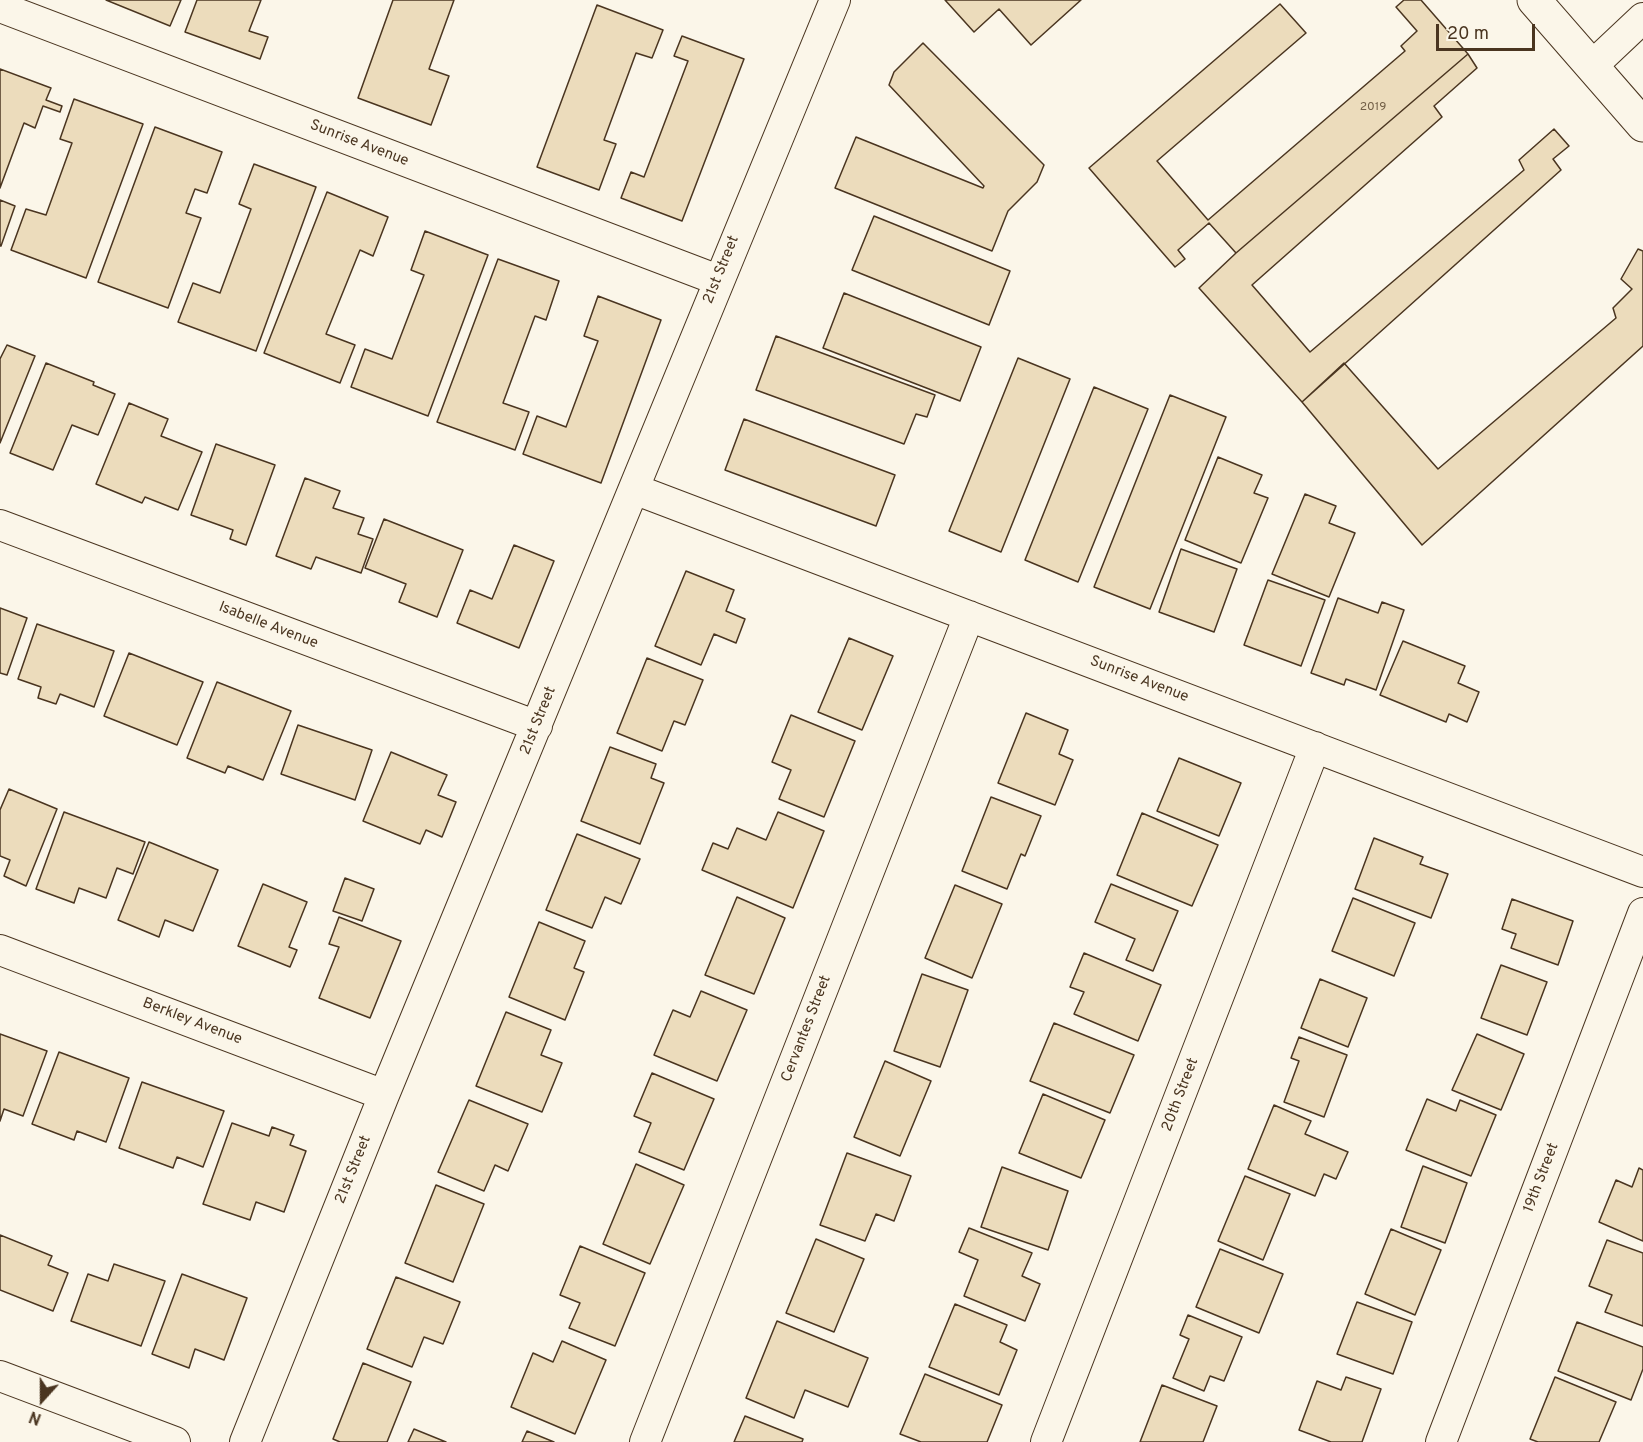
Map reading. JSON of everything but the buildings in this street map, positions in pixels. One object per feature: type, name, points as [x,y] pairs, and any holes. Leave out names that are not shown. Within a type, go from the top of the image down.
[{"type":"main road","points":[[1534,0],[1643,125]]},
{"type":"street","name":"21st Street","points":[[245,1442],[384,1095],[835,0]]},
{"type":"street","name":"Sunrise Avenue","points":[[0,7],[718,280]]},
{"type":"street","points":[[1592,66],[1643,18]]},
{"type":"street","name":"Sunrise Avenue","points":[[634,489],[1643,872]]},
{"type":"street","name":"Isabelle Avenue","points":[[0,525],[537,726]]},
{"type":"street","name":"Cervantes Street","points":[[645,1442],[969,616]]},
{"type":"street","name":"20th Street","points":[[1046,1442],[1315,747]]},
{"type":"street","name":"19th Street","points":[[1441,1442],[1643,913]]},
{"type":"street","name":"Berkley Avenue","points":[[0,950],[384,1095]]},
{"type":"street","points":[[0,1376],[175,1442]]}]
